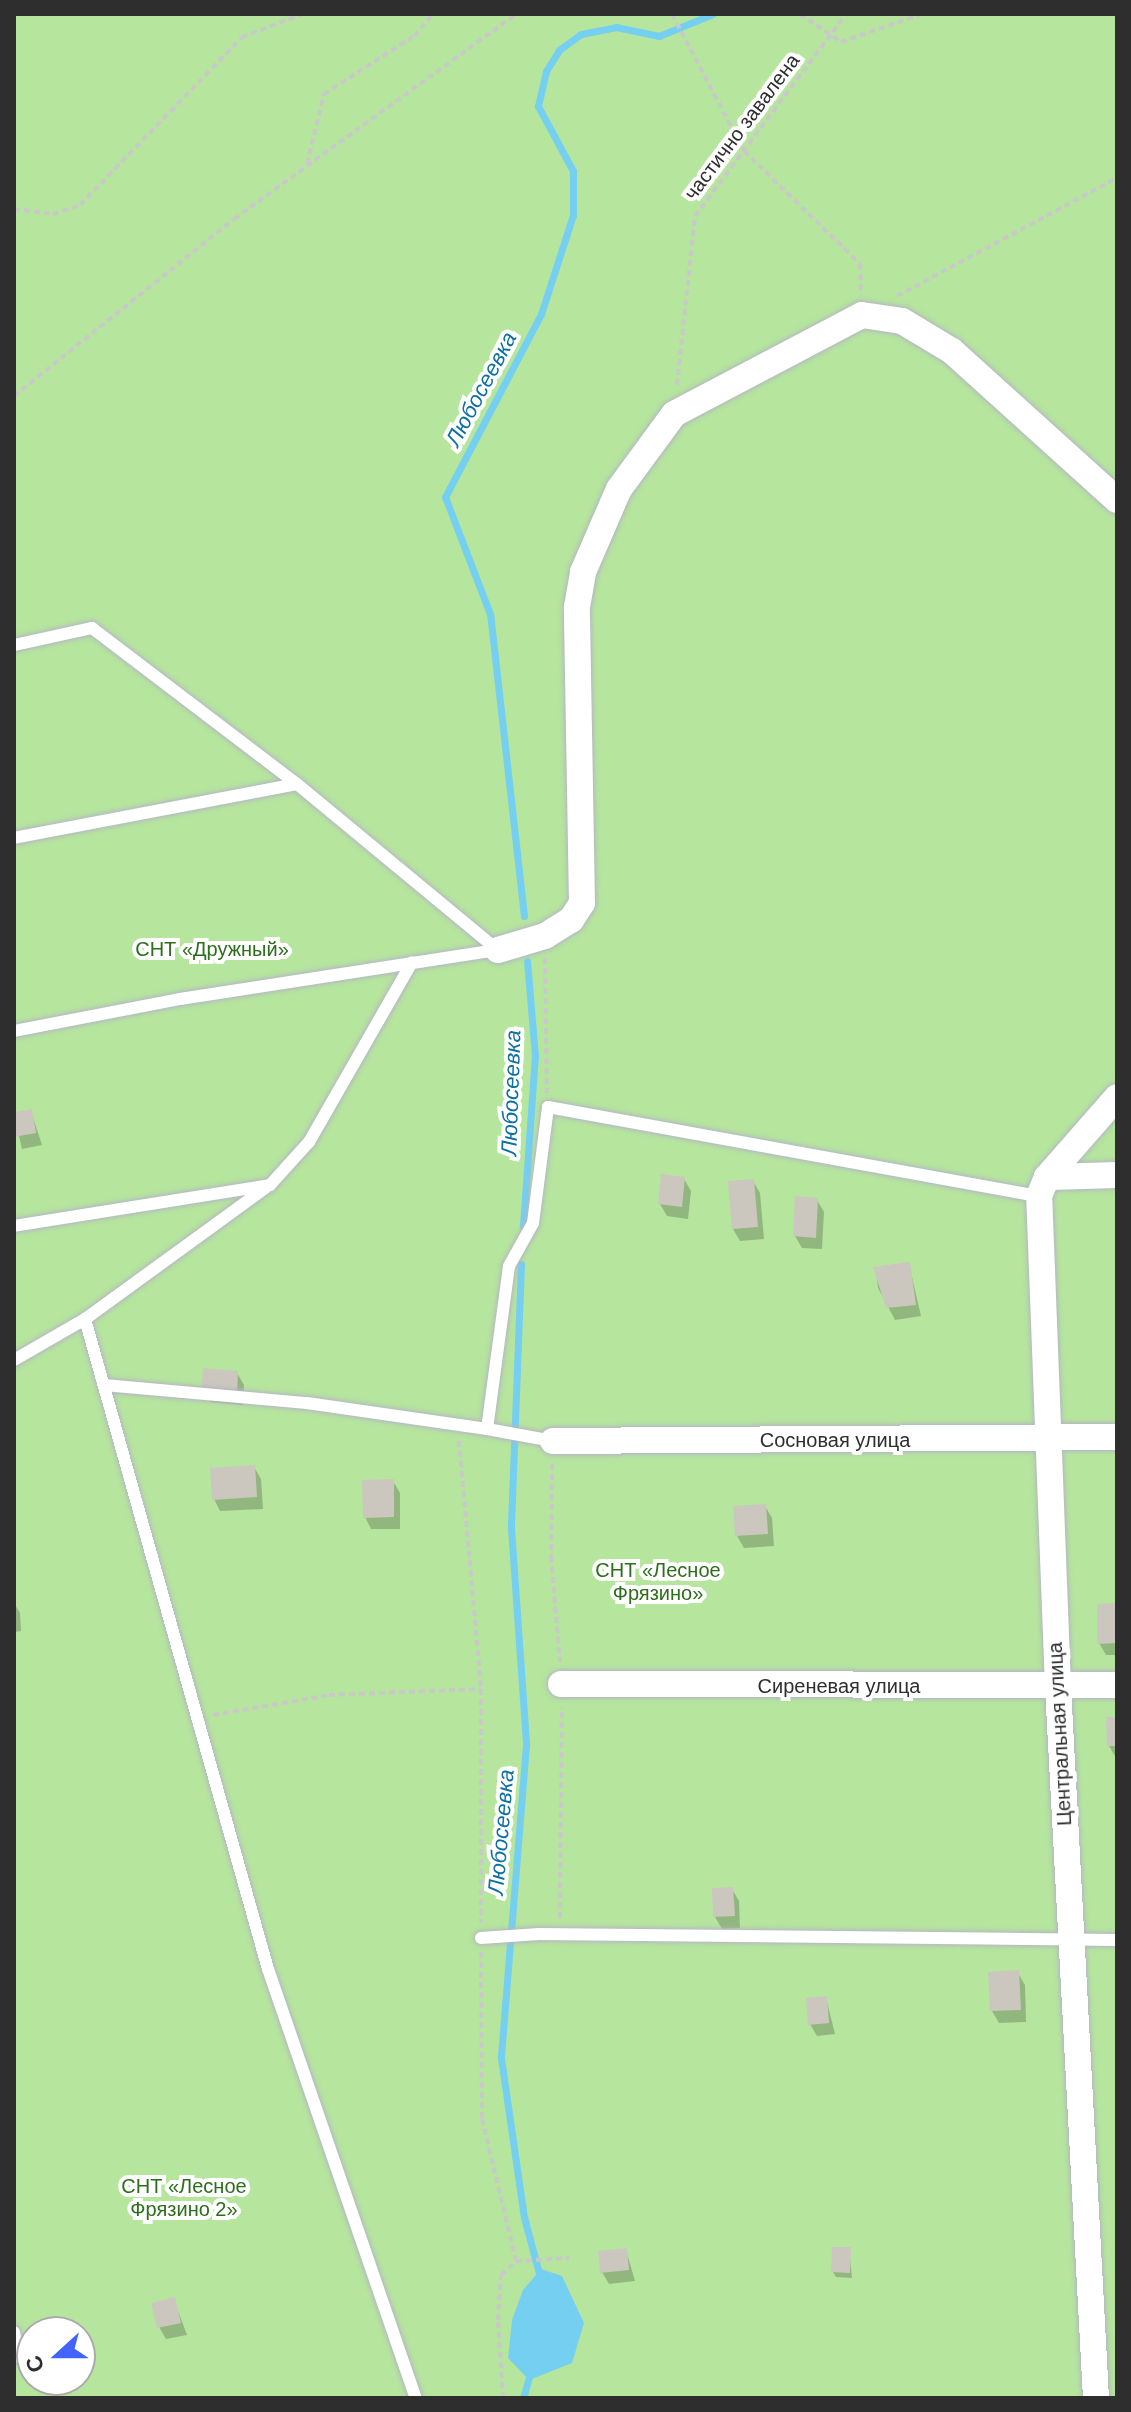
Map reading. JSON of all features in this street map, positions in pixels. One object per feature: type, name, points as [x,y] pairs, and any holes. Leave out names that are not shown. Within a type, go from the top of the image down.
[{"type":"street","points":[[498,950],[545,936],[571,920],[582,903],[586,879],[577,607],[583,572],[619,489],[674,414],[862,315],[902,321],[952,351],[1117,500]]},
{"type":"street","points":[[1043,1187],[1117,1097]]},
{"type":"street","points":[[1043,1187],[1117,1175]]},
{"type":"street","name":"Центральная улица","points":[[1043,1187],[1048,1439],[1058,1687],[1096,2398]]},
{"type":"street","name":"Сосновая улица","points":[[553,1441],[1117,1437]]},
{"type":"street","name":"Сиреневая улица","points":[[561,1684],[1117,1685]]},
{"type":"lane","points":[[14,645],[92,628],[297,784],[498,950]]},
{"type":"lane","points":[[14,838],[297,784]]},
{"type":"lane","points":[[14,1031],[498,950]]},
{"type":"lane","points":[[14,1360],[85,1319],[270,1185],[309,1142],[412,962]]},
{"type":"lane","points":[[487,1429],[509,1266],[533,1223],[548,1107],[1043,1187]]},
{"type":"lane","points":[[14,1226],[270,1185]]},
{"type":"lane","points":[[85,1319],[268,1969],[416,2398]]},
{"type":"lane","points":[[104,1385],[307,1403],[553,1441]]},
{"type":"lane","points":[[481,1938],[539,1934],[1070,1944],[1117,1940]]},
{"type":"lane","points":[[14,2332],[18,2356],[14,2357]]},
{"type":"path","points":[[14,209],[53,214],[80,205],[242,37],[303,14]]},
{"type":"path","points":[[306,167],[324,94],[414,36],[433,14]]},
{"type":"path","points":[[14,396],[306,167],[516,14]]},
{"type":"path","points":[[672,14],[744,151],[860,264],[862,315],[1117,178]]},
{"type":"path","points":[[800,14],[841,42],[922,14]]},
{"type":"path","name":"частично завалена","points":[[674,414],[695,216],[846,14]]},
{"type":"path","points":[[545,936],[548,1107]]},
{"type":"path","points":[[458,1426],[481,1689],[482,2119],[516,2261]]},
{"type":"path","points":[[197,1718],[329,1695],[481,1689]]},
{"type":"path","points":[[503,2398],[498,2320],[501,2275],[516,2261],[569,2258]]},
{"type":"green space","points":[[14,14],[1117,14],[1117,2398],[14,2398]]},
{"type":"water","points":[[541,2269],[562,2276],[584,2323],[572,2363],[529,2380],[508,2358],[512,2320],[523,2290]]},
{"type":"building","points":[[32,1109],[36,1133],[14,1137],[14,1112]]},
{"type":"building","points":[[661,1174],[685,1177],[682,1207],[658,1204]]},
{"type":"building","points":[[754,1179],[758,1227],[732,1229],[728,1181]]},
{"type":"building","points":[[795,1196],[818,1198],[816,1238],[793,1236]]},
{"type":"building","points":[[910,1262],[916,1305],[886,1308],[873,1267]]},
{"type":"building","points":[[203,1368],[238,1371],[237,1393],[201,1391]]},
{"type":"building","points":[[255,1465],[257,1497],[212,1500],[210,1468]]},
{"type":"building","points":[[394,1479],[394,1517],[363,1518],[362,1480]]},
{"type":"building","points":[[766,1504],[768,1534],[735,1536],[733,1506]]},
{"type":"building","points":[[1117,1603],[1117,1643],[1097,1644],[1097,1604]]},
{"type":"building","points":[[1106,1717],[1117,1717],[1117,1746],[1107,1746]]},
{"type":"building","points":[[733,1887],[735,1916],[713,1917],[712,1888]]},
{"type":"building","points":[[1019,1970],[1021,2010],[990,2011],[988,1972]]},
{"type":"building","points":[[827,1996],[829,2023],[808,2025],[806,1998]]},
{"type":"building","points":[[832,2247],[851,2247],[850,2273],[831,2272]]},
{"type":"building","points":[[627,2248],[629,2270],[600,2273],[598,2251]]},
{"type":"building","points":[[175,2297],[181,2323],[157,2328],[151,2303]]},
{"type":"waterway","name":"Любосеевка","points":[[524,916],[490,614],[445,497],[541,314],[573,215],[573,171],[538,106],[546,71],[559,50],[581,34],[616,27],[659,36],[713,14]]},
{"type":"waterway","name":"Любосеевка","points":[[523,1226],[535,1056],[527,961]]},
{"type":"waterway","name":"Любосеевка","points":[[521,1264],[511,1528],[526,1745],[501,2058],[524,2217],[540,2277]]},
{"type":"waterway","name":"Любосеевка","points":[[523,2398],[530,2373]]},
{"type":"park label","name":"СНТ «Дружный»","points":[[212,949]]},
{"type":"park label","name":"СНТ «Лесное Фрязино»","points":[[658,1582]]},
{"type":"park label","name":"СНТ «Лесное Фрязино 2»","points":[[184,2198]]}]
